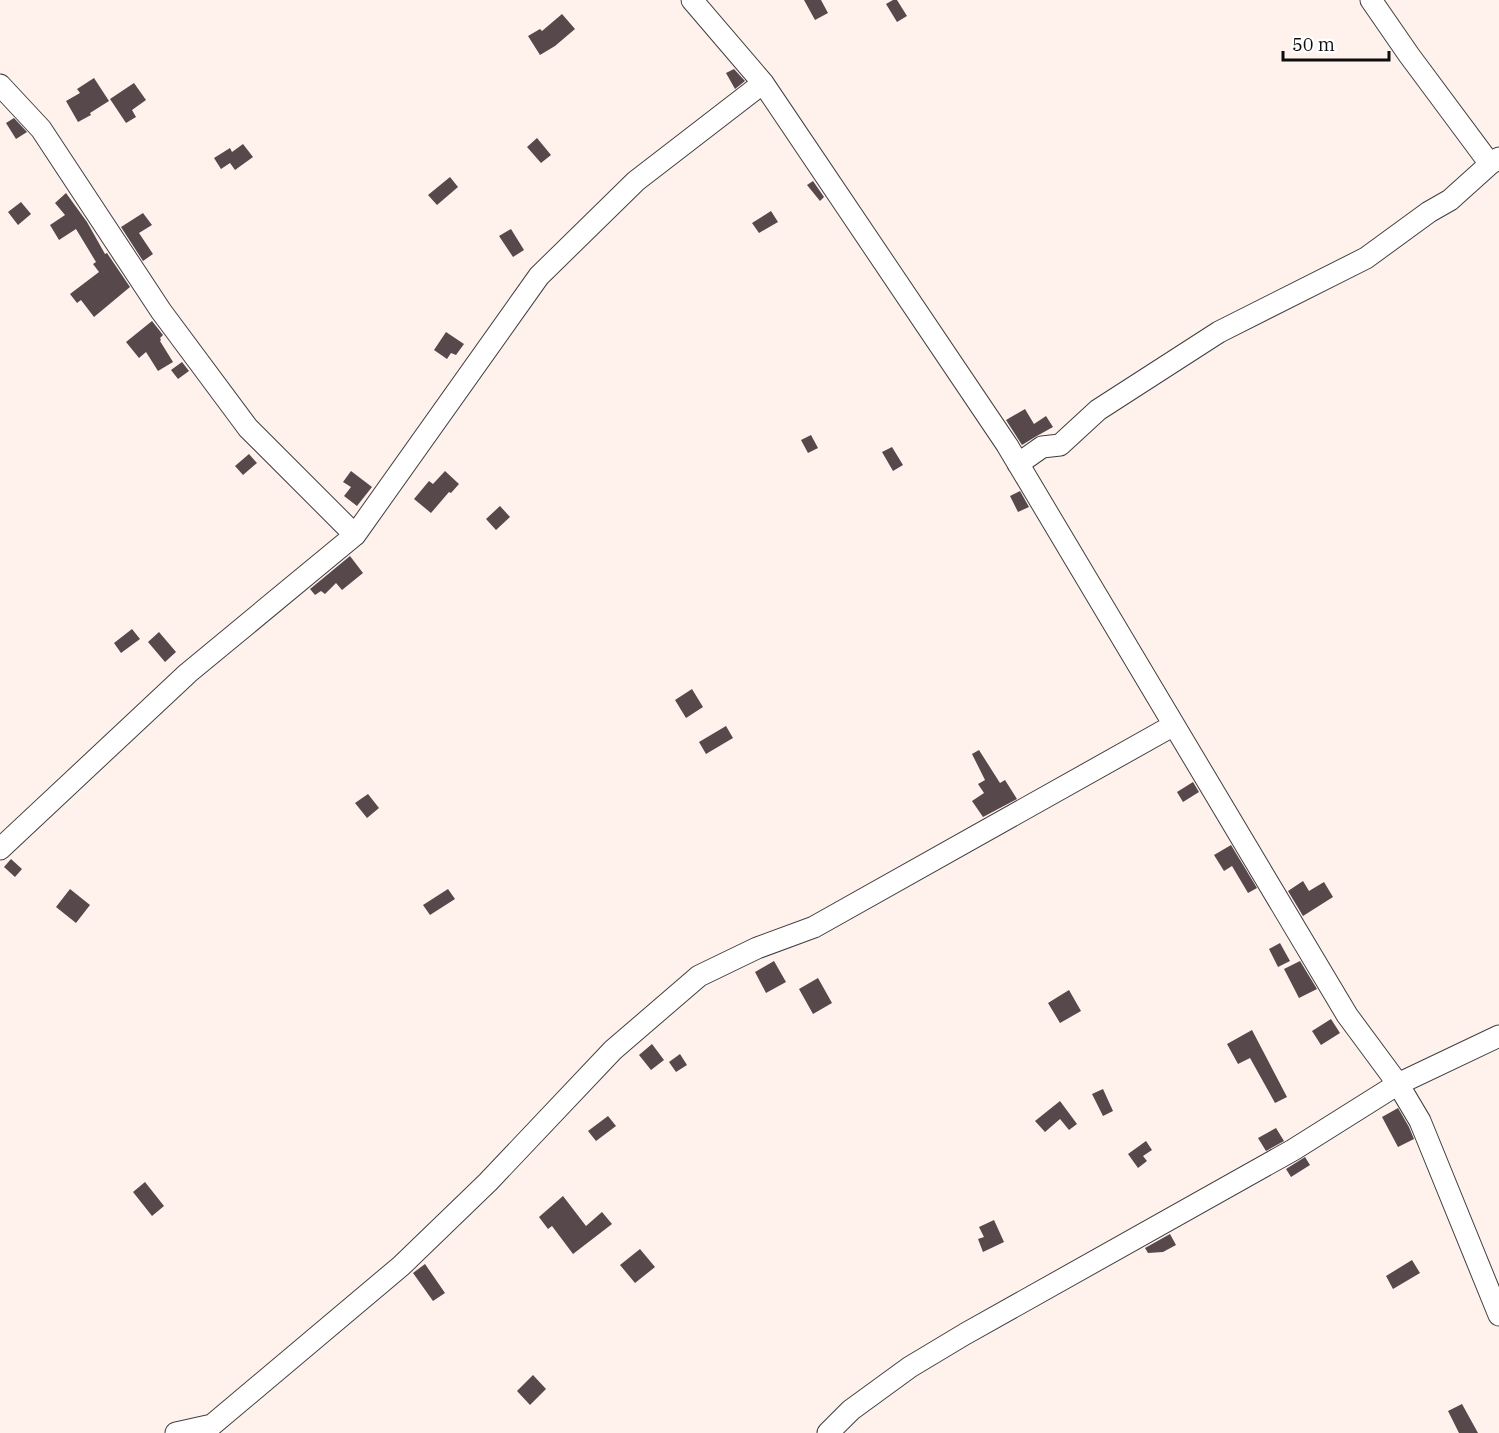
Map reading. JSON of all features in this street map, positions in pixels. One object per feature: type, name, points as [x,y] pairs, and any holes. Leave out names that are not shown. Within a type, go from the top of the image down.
[{"type":"street","points":[[692,0],[763,83],[1007,445],[1347,1015],[1398,1084],[1420,1122],[1499,1315]]},
{"type":"street","points":[[1018,464],[1042,447],[1060,445],[1098,410],[1219,332],[1366,258],[1429,212],[1450,200],[1495,161],[1409,55],[1371,0]]},
{"type":"street","points":[[0,849],[188,673],[355,535],[539,276],[636,181],[763,83]]},
{"type":"street","points":[[0,85],[41,129],[161,311],[248,428],[355,535]]},
{"type":"street","points":[[176,1433],[212,1425],[401,1266],[488,1182],[613,1050],[699,976],[757,948],[814,927],[1174,725]]},
{"type":"street","points":[[828,1433],[851,1410],[910,1367],[975,1328],[1293,1150],[1398,1084],[1499,1036]]},
{"type":"building","points":[[804,0],[821,0],[828,13],[815,20]]},
{"type":"building","points":[[897,0],[907,16],[897,22],[886,4]]},
{"type":"building","points":[[562,14],[575,29],[540,55],[528,36],[540,29],[542,31]]},
{"type":"building","points":[[734,69],[745,81],[735,89],[726,73]]},
{"type":"building","points":[[94,78],[109,101],[78,122],[66,101],[80,93],[77,89]]},
{"type":"building","points":[[134,83],[146,100],[132,110],[136,117],[126,123],[110,99]]},
{"type":"building","points":[[14,118],[27,132],[16,139],[6,123]]},
{"type":"building","points":[[537,138],[551,155],[541,163],[527,147]]},
{"type":"building","points":[[243,144],[253,157],[235,170],[230,163],[221,169],[214,158],[230,148],[232,152]]},
{"type":"building","points":[[450,177],[458,187],[437,205],[428,195]]},
{"type":"building","points":[[813,181],[824,197],[820,201],[807,185]]},
{"type":"building","points":[[66,193],[87,222],[105,254],[107,253],[130,287],[94,317],[81,300],[77,303],[70,294],[99,272],[93,264],[96,262],[76,229],[59,240],[50,225],[65,215],[55,203]]},
{"type":"building","points":[[21,202],[31,214],[18,225],[8,212]]},
{"type":"building","points":[[771,211],[778,222],[759,233],[752,223]]},
{"type":"building","points":[[143,213],[152,225],[139,233],[153,254],[143,261],[121,227]]},
{"type":"building","points":[[511,229],[524,250],[513,257],[499,236]]},
{"type":"building","points":[[152,321],[163,335],[160,341],[173,362],[158,371],[146,352],[139,358],[126,342]]},
{"type":"building","points":[[446,332],[464,344],[456,355],[451,353],[447,359],[434,350]]},
{"type":"building","points":[[182,362],[189,371],[178,379],[171,370]]},
{"type":"building","points":[[1025,409],[1034,424],[1046,416],[1053,427],[1022,445],[1006,420]]},
{"type":"building","points":[[811,435],[818,448],[808,453],[801,440]]},
{"type":"building","points":[[892,447],[903,465],[893,471],[882,452]]},
{"type":"building","points":[[249,454],[257,463],[243,475],[235,466]]},
{"type":"building","points":[[351,471],[372,487],[357,506],[344,496],[351,487],[343,482]]},
{"type":"building","points":[[445,471],[459,484],[431,513],[414,499],[429,481],[433,484]]},
{"type":"building","points":[[1020,491],[1029,507],[1018,512],[1010,496]]},
{"type":"building","points":[[500,506],[510,517],[496,530],[486,519]]},
{"type":"building","points":[[350,556],[363,573],[342,590],[336,583],[325,594],[321,591],[315,595],[310,589]]},
{"type":"building","points":[[132,629],[140,639],[121,653],[114,643]]},
{"type":"building","points":[[159,632],[176,652],[165,662],[148,642]]},
{"type":"building","points":[[692,689],[703,707],[686,718],[675,700]]},
{"type":"building","points":[[726,726],[733,738],[706,754],[699,742]]},
{"type":"building","points":[[979,750],[1000,783],[1005,780],[1017,799],[983,817],[972,801],[984,793],[978,784],[985,780],[972,754]]},
{"type":"building","points":[[1193,782],[1199,792],[1183,802],[1177,792]]},
{"type":"building","points":[[368,794],[379,808],[367,818],[355,803]]},
{"type":"building","points":[[1231,845],[1257,888],[1248,893],[1232,866],[1224,871],[1214,855]]},
{"type":"building","points":[[11,859],[22,869],[15,877],[4,867]]},
{"type":"building","points":[[1303,881],[1309,891],[1324,882],[1333,897],[1303,916],[1288,891]]},
{"type":"building","points":[[70,889],[90,905],[76,923],[56,907]]},
{"type":"building","points":[[448,889],[455,899],[430,915],[423,905]]},
{"type":"building","points":[[1280,943],[1290,961],[1278,967],[1269,949]]},
{"type":"building","points":[[774,961],[786,982],[766,993],[755,972]]},
{"type":"building","points":[[1300,961],[1317,989],[1299,998],[1284,969]]},
{"type":"building","points":[[818,978],[832,1003],[813,1014],[799,989]]},
{"type":"building","points":[[1069,990],[1081,1011],[1060,1023],[1048,1003]]},
{"type":"building","points":[[1331,1019],[1340,1033],[1321,1045],[1312,1031]]},
{"type":"building","points":[[1252,1030],[1287,1097],[1275,1103],[1250,1058],[1238,1064],[1227,1044]]},
{"type":"building","points":[[652,1044],[664,1060],[651,1070],[639,1055]]},
{"type":"building","points":[[680,1054],[687,1065],[676,1072],[669,1062]]},
{"type":"building","points":[[1103,1089],[1113,1111],[1103,1116],[1092,1094]]},
{"type":"building","points":[[1060,1101],[1077,1124],[1069,1130],[1060,1119],[1045,1132],[1035,1121]]},
{"type":"building","points":[[1398,1108],[1414,1139],[1398,1147],[1382,1117]]},
{"type":"building","points":[[608,1116],[616,1126],[596,1141],[588,1131]]},
{"type":"building","points":[[1276,1128],[1284,1141],[1266,1151],[1258,1138]]},
{"type":"building","points":[[1146,1141],[1152,1150],[1143,1156],[1147,1161],[1138,1168],[1128,1154]]},
{"type":"building","points":[[1305,1157],[1310,1165],[1291,1177],[1286,1169]]},
{"type":"building","points":[[145,1182],[164,1206],[152,1216],[133,1192]]},
{"type":"building","points":[[563,1196],[586,1226],[602,1212],[612,1224],[573,1254],[552,1226],[548,1229],[539,1217]]},
{"type":"building","points":[[994,1220],[1004,1242],[983,1252],[978,1239],[984,1237],[979,1227]]},
{"type":"building","points":[[1170,1234],[1176,1245],[1163,1252],[1148,1253],[1145,1248]]},
{"type":"building","points":[[640,1249],[655,1267],[635,1283],[620,1265]]},
{"type":"building","points":[[1412,1260],[1420,1273],[1393,1289],[1386,1276]]},
{"type":"building","points":[[425,1264],[445,1293],[433,1301],[413,1273]]},
{"type":"building","points":[[533,1375],[546,1389],[530,1405],[517,1391]]},
{"type":"building","points":[[1462,1404],[1478,1433],[1459,1433],[1448,1411]]}]
